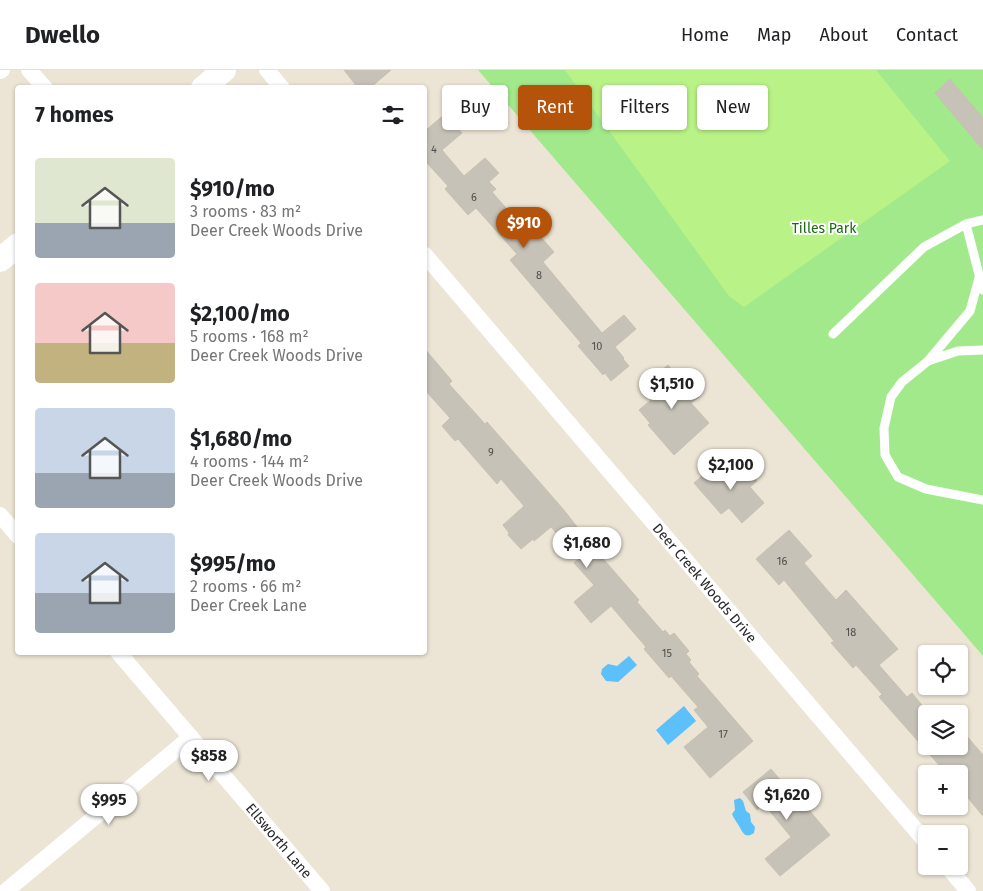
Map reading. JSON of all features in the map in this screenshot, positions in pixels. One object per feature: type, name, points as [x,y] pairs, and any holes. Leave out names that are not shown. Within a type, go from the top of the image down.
[{"type":"main road","points":[[206,85],[224,70]]},
{"type":"main road","points":[[0,260],[15,248]]},
{"type":"street","points":[[29,70],[42,85]]},
{"type":"street","points":[[267,70],[280,85]]},
{"type":"street","name":"Deer Creek Woods Drive","points":[[427,257],[918,833]]},
{"type":"street","points":[[0,515],[15,532]]},
{"type":"street","name":"Ellsworth Lane","points":[[121,655],[322,891]]},
{"type":"street","points":[[6,891],[191,737]]},
{"type":"street","points":[[955,875],[968,891]]},
{"type":"lane","points":[[833,334],[924,247],[966,224],[983,220]]},
{"type":"lane","points":[[966,224],[983,290]]},
{"type":"lane","points":[[979,278],[970,311],[928,361],[902,382],[891,397],[884,428],[885,455],[898,477],[926,489],[983,500]]},
{"type":"lane","points":[[928,361],[958,351],[983,350]]},
{"type":"green space","name":"Tilles Park","points":[[478,70],[983,70],[983,656],[530,130],[592,130],[592,85],[518,85],[518,116],[508,105],[508,85],[491,85]]},
{"type":"green space","points":[[565,70],[876,70],[950,161],[744,307],[729,296],[609,130],[687,130],[687,85],[602,85],[602,121],[592,107],[592,85],[576,85]]},
{"type":"water","points":[[629,656],[637,665],[618,682],[606,681],[601,674],[602,669],[608,664],[617,666]]},
{"type":"water","points":[[684,706],[696,721],[668,745],[656,730]]},
{"type":"water","points":[[740,798],[746,811],[750,814],[751,822],[755,827],[754,833],[748,835],[743,833],[732,814],[735,810],[734,800]]},
{"type":"building","points":[[344,70],[391,70],[374,85],[356,85]]},
{"type":"building","points":[[950,79],[983,118],[983,150],[935,93]]},
{"type":"building","points":[[442,117],[442,130],[459,130],[462,133],[442,150],[464,176],[485,158],[499,173],[489,182],[496,189],[492,192],[534,240],[539,235],[554,252],[543,262],[602,333],[624,315],[636,329],[615,347],[629,366],[611,381],[605,373],[603,375],[578,346],[581,343],[510,260],[517,254],[476,208],[468,215],[445,189],[448,186],[427,163],[427,129]]},
{"type":"building","points":[[427,351],[452,381],[449,384],[485,424],[487,422],[563,509],[639,600],[637,602],[663,632],[665,630],[670,636],[674,633],[689,651],[686,654],[691,660],[689,662],[699,674],[697,676],[753,741],[710,778],[684,747],[708,727],[694,710],[698,707],[644,649],[646,647],[611,606],[591,623],[574,602],[594,585],[574,563],[579,559],[551,527],[521,549],[508,535],[509,533],[503,525],[524,506],[501,479],[497,484],[458,439],[455,441],[442,426],[450,418],[427,392]]},
{"type":"building","points":[[668,365],[681,381],[683,379],[699,397],[691,403],[709,423],[674,455],[648,425],[650,423],[639,410],[651,400],[641,388]]},
{"type":"building","points":[[739,461],[757,481],[750,487],[764,503],[742,523],[729,508],[721,514],[694,483],[716,464],[725,474]]},
{"type":"building","points":[[789,530],[812,556],[804,563],[836,600],[846,590],[898,649],[879,665],[907,697],[912,693],[922,705],[918,705],[918,741],[879,697],[882,694],[856,665],[853,668],[831,643],[834,641],[784,580],[779,585],[756,559]]},
{"type":"building","points":[[968,738],[983,755],[983,816],[968,798],[968,765],[939,765],[930,755],[968,755]]},
{"type":"building","points":[[771,769],[791,793],[793,791],[830,835],[780,876],[765,859],[791,837],[764,804],[757,810],[743,792]]}]
